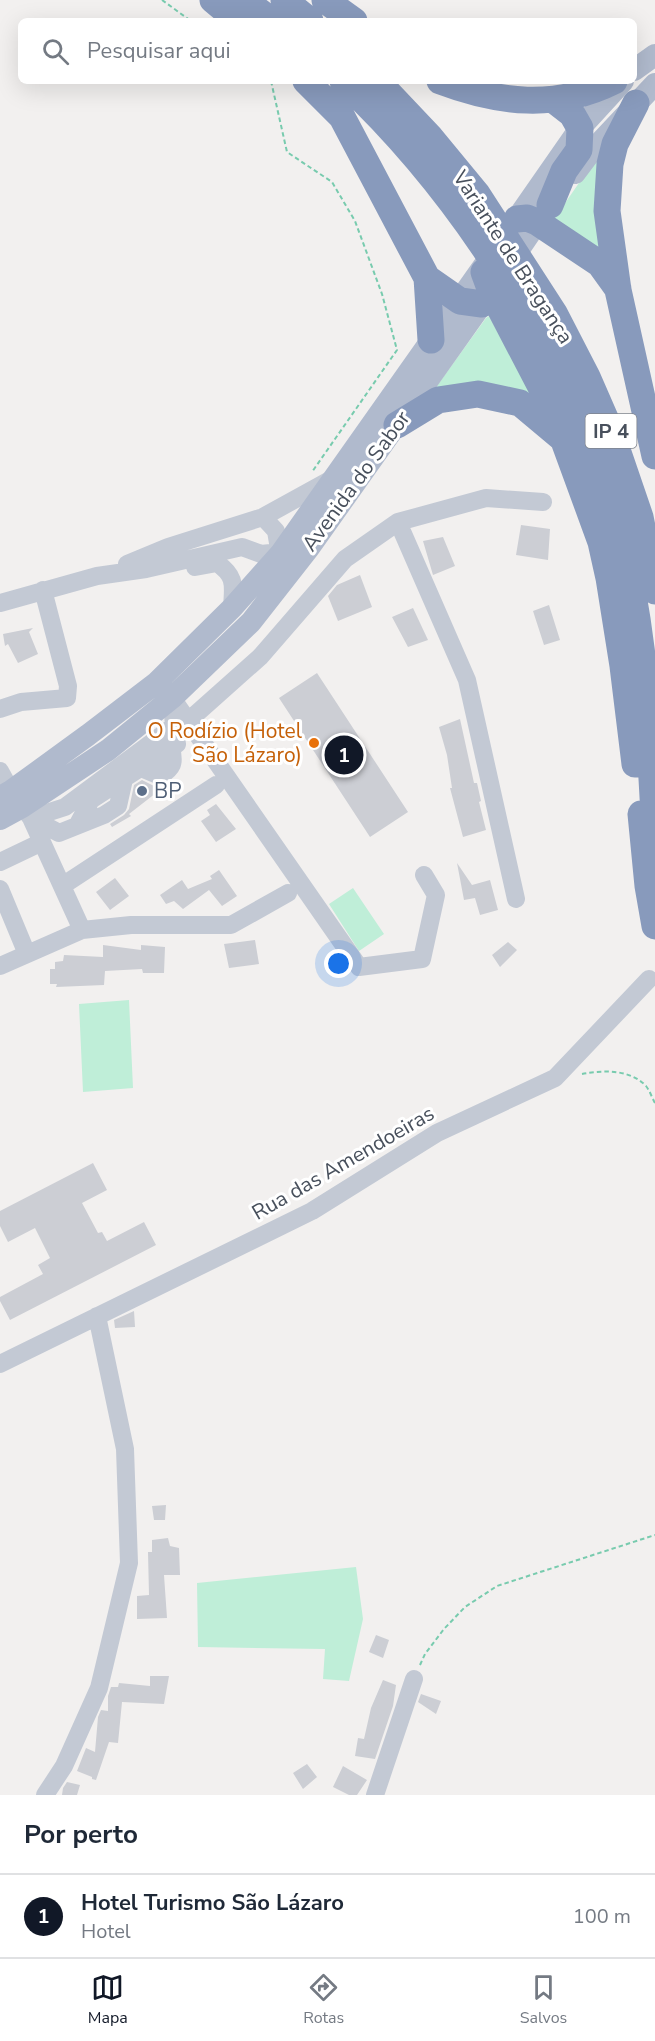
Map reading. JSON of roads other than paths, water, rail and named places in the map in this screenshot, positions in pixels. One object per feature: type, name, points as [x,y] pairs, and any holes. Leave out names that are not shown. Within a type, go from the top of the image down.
[{"type":"highway","points":[[213,0],[234,18]]},
{"type":"highway","points":[[244,0],[268,18]]},
{"type":"highway","points":[[284,0],[306,18]]},
{"type":"highway","points":[[325,0],[350,18]]},
{"type":"highway","points":[[309,84],[342,117],[427,278],[431,340]]},
{"type":"highway","name":"Variante de Bragança","points":[[346,84],[375,111],[414,154],[470,205],[535,283],[554,313],[587,377],[611,432],[640,517],[655,591]]},
{"type":"highway","name":"Variante de Bragança","points":[[380,84],[430,137],[470,205],[538,334],[577,416],[605,486],[632,588],[643,656],[650,725],[655,835]]},
{"type":"highway","points":[[448,84],[496,98],[554,100],[609,84]]},
{"type":"highway","points":[[629,92],[610,164],[607,211],[618,290],[655,456]]},
{"type":"highway","points":[[554,100],[572,114],[580,128],[579,150],[535,215],[600,264],[618,290]]},
{"type":"highway","points":[[427,278],[479,291],[532,367],[566,441],[601,542],[609,578],[623,666],[648,886],[655,926]]},
{"type":"highway","points":[[397,424],[438,400],[478,394],[520,403],[566,441]]},
{"type":"main road","points":[[637,68],[655,55]]},
{"type":"main road","name":"Avenida do Sabor","points":[[535,215],[580,128],[629,92],[655,84]]},
{"type":"main road","name":"Avenida do Sabor","points":[[16,803],[108,750],[172,698],[251,622],[309,548],[397,424],[479,291],[535,215],[590,153],[629,92]]},
{"type":"main road","name":"Avenida do Sabor","points":[[0,819],[88,735],[156,683],[232,608],[280,553],[431,340],[479,291]]},
{"type":"street","points":[[97,576],[168,547],[263,517],[332,479]]},
{"type":"street","points":[[16,803],[65,807],[181,724],[260,657],[345,559],[398,522],[486,498],[543,502]]},
{"type":"street","points":[[251,622],[258,601],[280,574],[280,553],[276,531],[263,517]]},
{"type":"street","points":[[398,522],[467,680],[516,899]]},
{"type":"street","points":[[0,603],[97,576],[146,569],[242,547],[261,554],[309,548]]},
{"type":"street","points":[[146,569],[193,568],[217,563],[229,571],[233,583],[232,608]]},
{"type":"street","points":[[0,709],[21,702],[67,698],[68,686],[43,590]]},
{"type":"street","points":[[172,698],[181,724],[359,967],[422,959],[436,895],[424,875]]},
{"type":"street","points":[[16,803],[59,832],[104,815],[118,806],[124,779],[177,744],[181,724]]},
{"type":"street","points":[[0,771],[16,803],[42,842],[82,930]]},
{"type":"street","points":[[62,886],[216,785]]},
{"type":"street","points":[[0,862],[42,842]]},
{"type":"street","points":[[0,889],[27,954]]},
{"type":"street","points":[[0,966],[82,930],[131,925],[231,925],[288,893]]},
{"type":"street","name":"Rua das Amendoeiras","points":[[0,1364],[312,1211],[437,1133],[555,1078],[649,979]]},
{"type":"street","points":[[45,1795],[64,1766],[99,1688],[129,1563],[125,1449],[97,1316]]},
{"type":"street","points":[[375,1795],[414,1678]]},
{"type":"place","name":"O Rodízio (Hotel São Lázaro)","points":[[314,743]]},
{"type":"place","name":"Hotel Turismo São Lázaro","points":[[344,755]]},
{"type":"place","name":"BP","points":[[142,791]]}]
